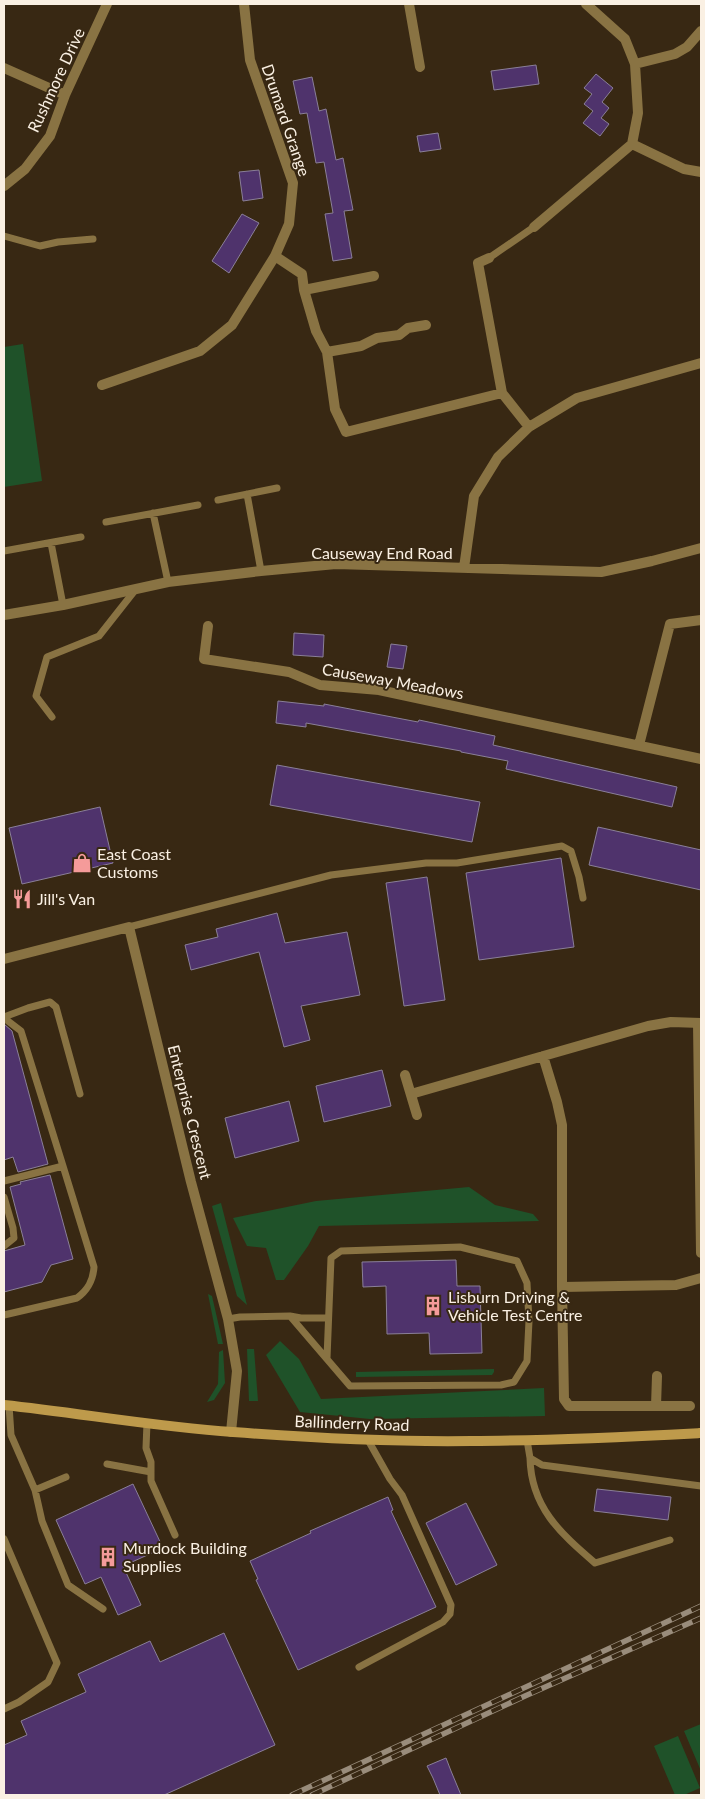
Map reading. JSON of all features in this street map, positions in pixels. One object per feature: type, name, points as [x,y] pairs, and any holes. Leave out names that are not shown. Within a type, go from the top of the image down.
[{"type":"main road","name":"Ballinderry Road","points":[[6,1405],[147,1424],[231,1432],[368,1440],[527,1440],[701,1433]]},
{"type":"street","name":"Rushmore Drive","points":[[4,186],[25,169],[50,136],[65,95],[107,4]]},
{"type":"street","name":"Drumard Grange","points":[[102,385],[200,351],[232,325],[275,256],[290,224],[293,183],[250,60],[244,4]]},
{"type":"street","points":[[409,4],[420,67]]},
{"type":"street","points":[[534,227],[632,144],[638,113],[635,64],[625,39],[586,4]]},
{"type":"street","points":[[635,64],[675,54],[687,47],[701,31]]},
{"type":"street","points":[[4,68],[65,95]]},
{"type":"street","points":[[632,144],[684,169],[701,172]]},
{"type":"street","points":[[275,256],[302,274],[304,290],[316,332],[327,352],[335,409],[346,432],[502,393]]},
{"type":"street","points":[[489,258],[478,263],[502,393],[529,427]]},
{"type":"street","points":[[304,290],[374,276]]},
{"type":"street","points":[[327,352],[361,346],[377,338],[399,335],[408,328],[426,325]]},
{"type":"street","points":[[464,568],[474,496],[498,457],[529,427],[577,398],[701,363]]},
{"type":"street","name":"Causeway End Road","points":[[4,615],[63,605],[168,582],[261,571],[336,564],[601,572],[701,548]]},
{"type":"street","points":[[639,745],[670,624],[701,620]]},
{"type":"street","name":"Causeway Meadows","points":[[208,626],[204,659],[289,672],[320,685],[378,690],[701,759]]},
{"type":"street","points":[[4,959],[129,927]]},
{"type":"street","name":"Enterprise Crescent","points":[[129,927],[191,1182],[228,1319],[237,1371],[231,1432]]},
{"type":"street","points":[[411,1094],[648,1026],[671,1022],[700,1023],[701,1253]]},
{"type":"street","points":[[543,1056],[562,1126],[564,1399],[569,1406],[690,1406]]},
{"type":"street","points":[[405,1075],[417,1115]]},
{"type":"street","points":[[562,1287],[676,1285],[701,1278]]},
{"type":"street","points":[[656,1406],[657,1376]]},
{"type":"lane","points":[[489,258],[534,227]]},
{"type":"lane","points":[[4,236],[40,246],[58,242],[93,239]]},
{"type":"lane","points":[[218,500],[277,488]]},
{"type":"lane","points":[[247,494],[261,571]]},
{"type":"lane","points":[[106,522],[198,505]]},
{"type":"lane","points":[[153,513],[168,582]]},
{"type":"lane","points":[[4,551],[81,537]]},
{"type":"lane","points":[[50,543],[63,605]]},
{"type":"lane","points":[[52,717],[36,696],[47,657],[98,636],[136,589]]},
{"type":"lane","points":[[129,927],[331,875],[426,863],[457,863],[562,846],[571,851],[583,898]]},
{"type":"lane","points":[[4,1316],[77,1298],[86,1292],[91,1284],[94,1268],[21,1031],[4,1018],[28,1008],[50,1002],[56,1007],[80,1094]]},
{"type":"lane","points":[[4,1181],[63,1166]]},
{"type":"lane","points":[[4,1197],[14,1238],[4,1246]]},
{"type":"lane","points":[[290,1316],[350,1386],[501,1385],[514,1382],[527,1361],[529,1322],[527,1283],[517,1260],[460,1247],[341,1251],[331,1258],[327,1358]]},
{"type":"lane","points":[[228,1319],[240,1316],[328,1318]]},
{"type":"lane","points":[[6,1405],[11,1435],[35,1490],[42,1521],[68,1585],[103,1609]]},
{"type":"lane","points":[[147,1424],[146,1448],[151,1462],[152,1481],[175,1534]]},
{"type":"lane","points":[[359,1667],[443,1622],[450,1614],[451,1605],[402,1495],[390,1479],[368,1440]]},
{"type":"lane","points":[[527,1440],[530,1474],[538,1501],[565,1537],[595,1563],[670,1540]]},
{"type":"lane","points":[[530,1458],[542,1465],[701,1486]]},
{"type":"lane","points":[[107,1464],[151,1472]]},
{"type":"lane","points":[[35,1490],[66,1478]]},
{"type":"lane","points":[[4,1540],[57,1663],[48,1682],[19,1702],[4,1709]]},
{"type":"green space","points":[[23,344],[42,481],[4,487],[4,347]]},
{"type":"green space","points":[[469,1187],[495,1205],[533,1214],[539,1221],[319,1226],[308,1246],[284,1280],[276,1280],[266,1248],[247,1246],[233,1218],[316,1201]]},
{"type":"green space","points":[[221,1203],[247,1305],[237,1296],[212,1206]]},
{"type":"green space","points":[[208,1294],[212,1296],[223,1344],[218,1344]]},
{"type":"green space","points":[[280,1341],[299,1359],[321,1399],[544,1388],[545,1416],[370,1419],[300,1412],[266,1355]]},
{"type":"green space","points":[[247,1349],[254,1349],[258,1401],[249,1401]]},
{"type":"green space","points":[[223,1350],[225,1383],[214,1400],[207,1402],[218,1384],[219,1352]]},
{"type":"green space","points":[[494,1369],[492,1375],[356,1377],[356,1372]]},
{"type":"green space","points":[[701,1724],[701,1771],[684,1731]]},
{"type":"green space","points":[[678,1736],[700,1788],[684,1795],[675,1795],[654,1746]]},
{"type":"building","points":[[536,65],[539,84],[494,90],[491,71]]},
{"type":"building","points":[[596,74],[613,88],[602,102],[609,108],[601,118],[609,124],[600,136],[583,123],[593,111],[584,104],[592,94],[584,88]]},
{"type":"building","points":[[312,77],[319,111],[326,109],[336,160],[343,158],[353,210],[344,211],[352,258],[333,261],[325,214],[333,213],[324,162],[316,163],[307,113],[300,114],[293,81]]},
{"type":"building","points":[[438,133],[441,149],[420,152],[417,136]]},
{"type":"building","points":[[259,170],[263,198],[243,201],[239,172]]},
{"type":"building","points":[[242,214],[259,223],[229,273],[212,261]]},
{"type":"building","points":[[294,633],[324,635],[323,657],[293,655]]},
{"type":"building","points":[[391,644],[407,646],[403,669],[387,667]]},
{"type":"building","points":[[278,701],[324,706],[324,704],[418,722],[419,720],[495,736],[493,745],[677,787],[672,807],[506,769],[508,761],[461,751],[306,723],[306,727],[276,723]]},
{"type":"building","points":[[277,765],[480,802],[472,842],[270,805]]},
{"type":"building","points":[[100,807],[113,863],[22,884],[9,828]]},
{"type":"building","points":[[598,827],[701,850],[701,890],[589,865]]},
{"type":"building","points":[[561,858],[574,947],[479,960],[466,873]]},
{"type":"building","points":[[427,877],[445,1000],[404,1006],[386,883]]},
{"type":"building","points":[[277,913],[285,943],[347,932],[360,995],[301,1006],[310,1040],[284,1047],[259,952],[191,970],[185,945],[218,937],[216,929]]},
{"type":"building","points":[[4,1024],[12,1031],[48,1164],[18,1172],[13,1157],[4,1160]]},
{"type":"building","points":[[382,1070],[391,1106],[324,1122],[316,1086]]},
{"type":"building","points":[[289,1101],[299,1141],[235,1158],[225,1118]]},
{"type":"building","points":[[50,1175],[73,1259],[51,1265],[42,1282],[4,1292],[4,1251],[25,1245],[10,1187],[21,1184],[20,1182]]},
{"type":"building","name":"Lisburn Driving & Vehicle Test Centre","points":[[456,1260],[457,1286],[480,1286],[482,1353],[430,1354],[429,1333],[387,1334],[386,1286],[363,1287],[362,1262]]},
{"type":"building","name":"Murdock Building Supplies","points":[[133,1484],[163,1548],[123,1566],[141,1605],[118,1615],[101,1577],[85,1584],[56,1520]]},
{"type":"building","points":[[597,1489],[671,1497],[668,1520],[594,1511]]},
{"type":"building","points":[[388,1497],[393,1510],[391,1511],[436,1607],[298,1670],[256,1580],[258,1579],[250,1561],[311,1533],[310,1531]]},
{"type":"building","points":[[466,1503],[497,1565],[456,1585],[426,1523]]},
{"type":"building","points":[[224,1633],[275,1745],[164,1795],[4,1795],[4,1745],[27,1735],[21,1721],[86,1692],[78,1674],[150,1641],[160,1662]]},
{"type":"building","points":[[446,1758],[461,1795],[440,1795],[427,1766]]},
{"type":"railway","points":[[292,1795],[701,1606]]},
{"type":"railway","points":[[312,1795],[525,1696],[701,1618]]},
{"type":"place","name":"East Coast Customs","points":[[82,863]]},
{"type":"place","name":"Jill's Van","points":[[22,899]]},
{"type":"place","name":"Lisburn Driving & Vehicle Test Centre","points":[[433,1306]]},
{"type":"place","name":"Murdock Building Supplies","points":[[108,1557]]}]
